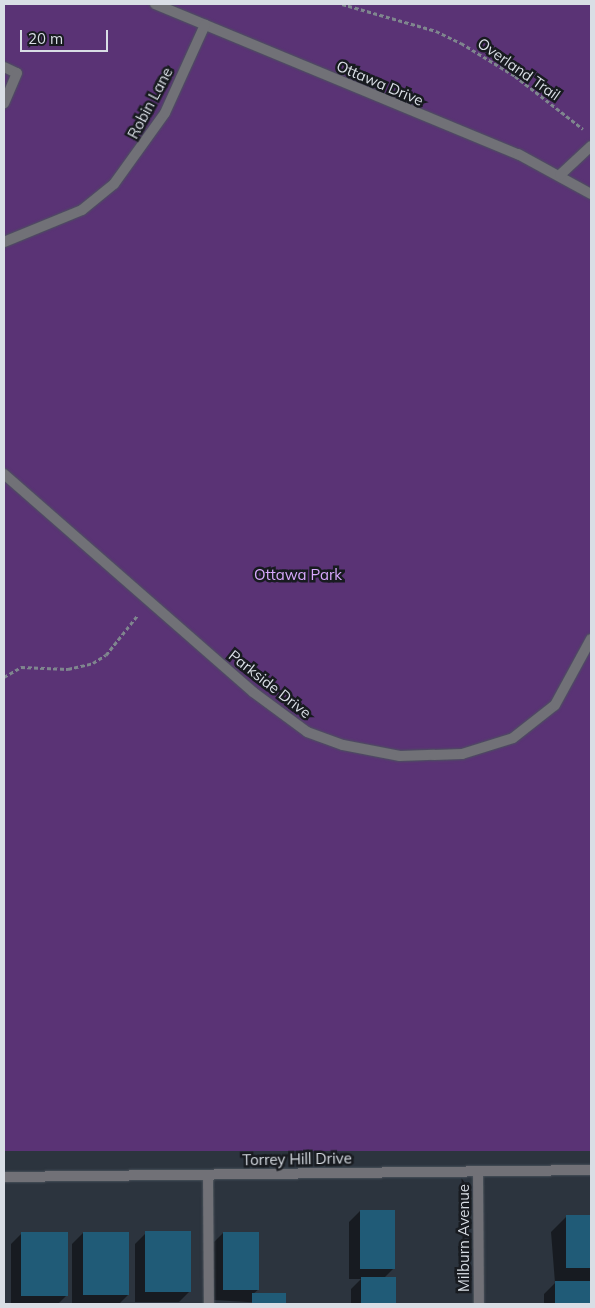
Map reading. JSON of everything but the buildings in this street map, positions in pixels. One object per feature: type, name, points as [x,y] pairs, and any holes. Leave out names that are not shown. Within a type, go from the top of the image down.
[{"type":"street","name":"Ottawa Drive","points":[[155,4],[560,175],[591,194]]},
{"type":"street","name":"Robin Lane","points":[[4,242],[82,210],[114,184],[165,114],[205,25]]},
{"type":"street","points":[[4,67],[16,73],[4,103]]},
{"type":"street","points":[[560,175],[591,146]]},
{"type":"street","name":"Parkside Drive","points":[[4,474],[147,601],[307,732],[342,745],[400,756],[462,754],[520,734],[555,705],[591,639]]},
{"type":"street","name":"Torrey Hill Drive","points":[[4,1178],[591,1170]]},
{"type":"street","name":"Milburn Avenue","points":[[478,1172],[479,1304]]},
{"type":"street","points":[[208,1175],[209,1304]]},
{"type":"path","name":"Overland Trail","points":[[342,4],[436,31],[483,55],[591,136]]},
{"type":"path","points":[[4,677],[21,667],[68,669],[100,659],[147,601]]},
{"type":"green space","name":"Ottawa Park","points":[[4,4],[591,4],[591,1151],[4,1151]]}]
